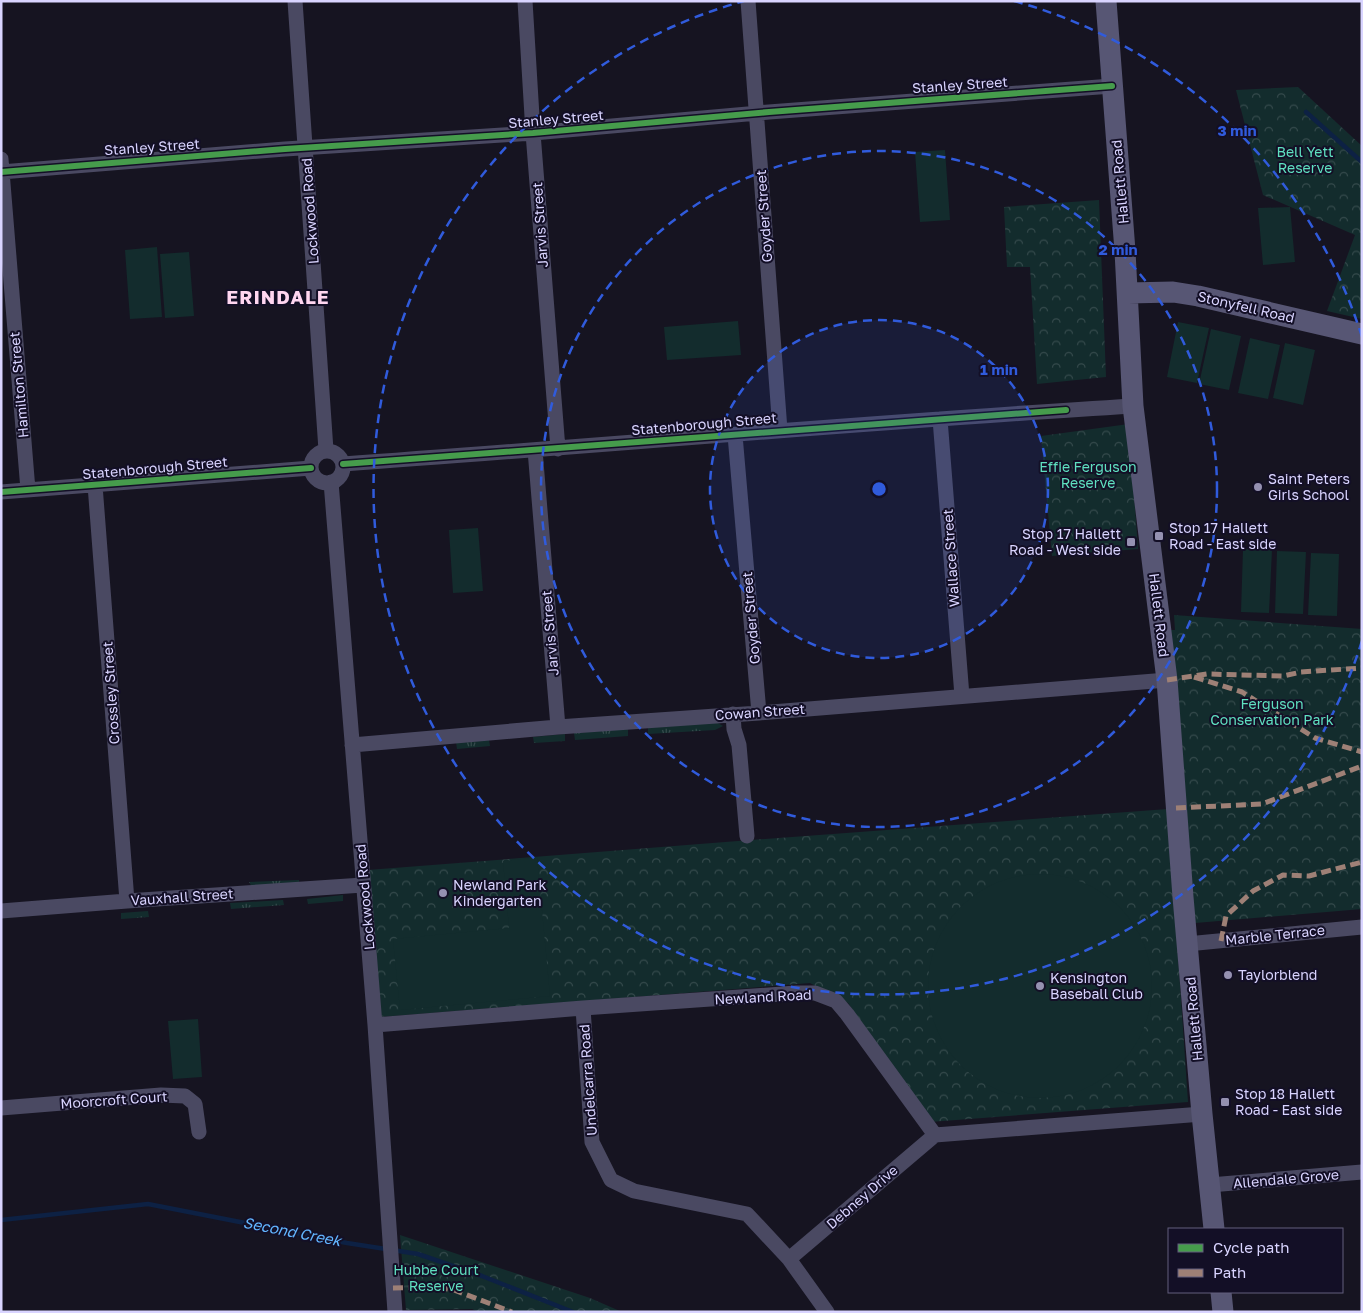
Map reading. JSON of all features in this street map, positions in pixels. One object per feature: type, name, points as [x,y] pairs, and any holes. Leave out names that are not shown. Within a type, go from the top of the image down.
[{"type":"main road","name":"Hallett Road","points":[[1106,1],[1128,293],[1133,406],[1167,680],[1182,897],[1214,1228]]},
{"type":"main road","name":"Stonyfell Road","points":[[1128,293],[1173,292],[1362,334]]},
{"type":"main road","points":[[1221,1293],[1223,1312]]},
{"type":"street","name":"Lockwood Road","points":[[296,1],[326,450]]},
{"type":"street","name":"Jarvis Street","points":[[525,1],[533,133],[558,448]]},
{"type":"street","name":"Goyder Street","points":[[748,1],[780,430]]},
{"type":"street","name":"Stanley Street","points":[[2,168],[533,133],[1112,86]]},
{"type":"street","name":"Hamilton Street","points":[[2,168],[28,490]]},
{"type":"street","name":"Statenborough Street","points":[[344,464],[780,430],[1133,406]]},
{"type":"street","name":"Wallace Street","points":[[940,419],[962,696]]},
{"type":"street","name":"Goyder Street","points":[[735,435],[759,713]]},
{"type":"street","points":[[326,450],[335,452],[344,464],[342,473],[336,480],[331,482],[318,480],[311,468],[311,463],[317,454],[326,450]]},
{"type":"street","name":"Jarvis Street","points":[[535,450],[558,727]]},
{"type":"street","name":"Statenborough Street","points":[[1,492],[311,468]]},
{"type":"street","name":"Lockwood Road","points":[[331,482],[375,1025],[395,1312]]},
{"type":"street","name":"Crossley Street","points":[[95,485],[127,901]]},
{"type":"street","name":"Cowan Street","points":[[352,744],[1167,680]]},
{"type":"street","points":[[733,714],[734,729],[739,745],[747,836]]},
{"type":"street","name":"Vauxhall Street","points":[[1,911],[363,885]]},
{"type":"street","name":"Marble Terrace","points":[[1187,944],[1362,927]]},
{"type":"street","name":"Newland Road","points":[[375,1025],[582,1008],[815,993],[836,1001],[847,1014],[935,1135]]},
{"type":"street","name":"Undelcarra Road","points":[[582,1008],[592,1142],[611,1180],[634,1191],[747,1214],[789,1259],[827,1312]]},
{"type":"street","name":"Moorcroft Court","points":[[1,1108],[161,1095],[185,1096],[195,1104],[199,1132]]},
{"type":"street","points":[[935,1135],[1202,1114]]},
{"type":"street","name":"Debney Drive","points":[[789,1259],[935,1135]]},
{"type":"street","name":"Allendale Grove","points":[[1210,1185],[1362,1172]]},
{"type":"green space","name":"Bell Yett Reserve","points":[[1298,87],[1362,146],[1362,319],[1327,311],[1355,235],[1263,195],[1236,90]]},
{"type":"green space","points":[[945,150],[950,220],[920,222],[915,152]]},
{"type":"green space","points":[[1099,200],[1106,377],[1037,384],[1030,267],[1007,267],[1004,207]]},
{"type":"green space","points":[[1290,207],[1295,262],[1263,265],[1258,208]]},
{"type":"green space","points":[[157,247],[162,317],[130,319],[125,250]]},
{"type":"green space","points":[[189,252],[194,316],[165,318],[160,254]]},
{"type":"green space","points":[[738,321],[741,355],[667,360],[664,327]]},
{"type":"green space","points":[[1178,322],[1209,328],[1197,383],[1167,377]]},
{"type":"green space","points":[[1211,329],[1241,336],[1229,390],[1199,384]]},
{"type":"green space","points":[[1250,338],[1280,345],[1268,399],[1238,393]]},
{"type":"green space","points":[[1285,343],[1315,350],[1303,405],[1273,398]]},
{"type":"green space","name":"Effie Ferguson Reserve","points":[[1129,424],[1138,549],[1052,556],[1041,436]]},
{"type":"green space","points":[[478,528],[483,591],[453,593],[449,530]]},
{"type":"green space","points":[[1243,549],[1272,550],[1269,613],[1241,612]]},
{"type":"green space","points":[[1277,551],[1306,552],[1303,614],[1275,613]]},
{"type":"green space","points":[[1311,553],[1339,554],[1337,616],[1308,615]]},
{"type":"green space","name":"Ferguson Conservation Park","points":[[1174,615],[1362,629],[1362,909],[1195,923],[1166,630],[1175,630]]},
{"type":"green space","points":[[716,722],[723,726],[715,730],[648,734],[648,727]]},
{"type":"green space","points":[[628,729],[628,736],[575,740],[574,733]]},
{"type":"green space","points":[[565,734],[565,741],[534,743],[533,737]]},
{"type":"green space","points":[[489,740],[490,746],[457,749],[456,742]]},
{"type":"green space","points":[[1168,809],[1188,1102],[930,1122],[848,1003],[810,983],[380,1017],[368,870]]},
{"type":"green space","points":[[537,857],[550,996],[400,1010],[393,939],[509,928],[503,861]]},
{"type":"green space","name":"Kensington Baseball Club","points":[[1040,874],[1062,876],[1093,887],[1111,899],[1127,915],[1139,933],[1147,954],[1152,986],[1150,1008],[1139,1039],[1127,1057],[1111,1073],[1093,1085],[1072,1093],[1040,1098],[1018,1096],[987,1085],[969,1073],[953,1057],[941,1039],[933,1018],[928,986],[930,964],[941,933],[953,915],[969,899],[987,887],[1008,879]]},
{"type":"green space","points":[[299,880],[299,884],[252,887],[249,882]]},
{"type":"green space","points":[[343,895],[343,901],[308,904],[307,899]]},
{"type":"green space","points":[[283,900],[284,905],[231,909],[230,903]]},
{"type":"green space","points":[[148,911],[149,917],[121,919],[121,913]]},
{"type":"green space","points":[[198,1019],[202,1077],[173,1079],[168,1021]]},
{"type":"green space","name":"Hubbe Court Reserve","points":[[400,1235],[590,1298],[622,1312],[479,1312],[472,1309],[406,1310]]},
{"type":"waterway","points":[[1306,112],[1362,162]]},
{"type":"waterway","name":"Second Creek","points":[[1,1220],[148,1204],[347,1243],[418,1254],[482,1276],[573,1312]]},
{"type":"marked path","points":[[1167,680],[1207,674],[1283,676],[1301,672],[1362,668]]},
{"type":"marked path","points":[[1194,677],[1242,692],[1315,738],[1362,752]]},
{"type":"marked path","points":[[1176,808],[1262,804],[1362,766]]},
{"type":"marked path","points":[[1221,941],[1226,916],[1253,891],[1283,875],[1309,876],[1362,862]]},
{"type":"marked path","points":[[393,1288],[435,1287],[454,1290],[512,1312]]},
{"type":"cycle path","points":[[1,172],[285,149],[533,133],[769,112],[1112,86]]},
{"type":"cycle path","points":[[343,464],[1066,410]]},
{"type":"cycle path","points":[[1,492],[311,468]]},
{"type":"place","name":"Saint Peters Girls School","points":[[1258,487]]},
{"type":"place","name":"Stop 17 Hallett Road - East side","points":[[1159,536]]},
{"type":"place","name":"Stop 17 Hallett Road - West side","points":[[1131,542]]},
{"type":"place","name":"Newland Park Kindergarten","points":[[443,893]]},
{"type":"place","name":"Taylorblend","points":[[1228,975]]},
{"type":"place","name":"Kensington Baseball Club","points":[[1040,986]]},
{"type":"place","name":"Stop 18 Hallett Road - East side","points":[[1225,1102]]},
{"type":"district","name":"ERINDALE","points":[[278,297]]}]
